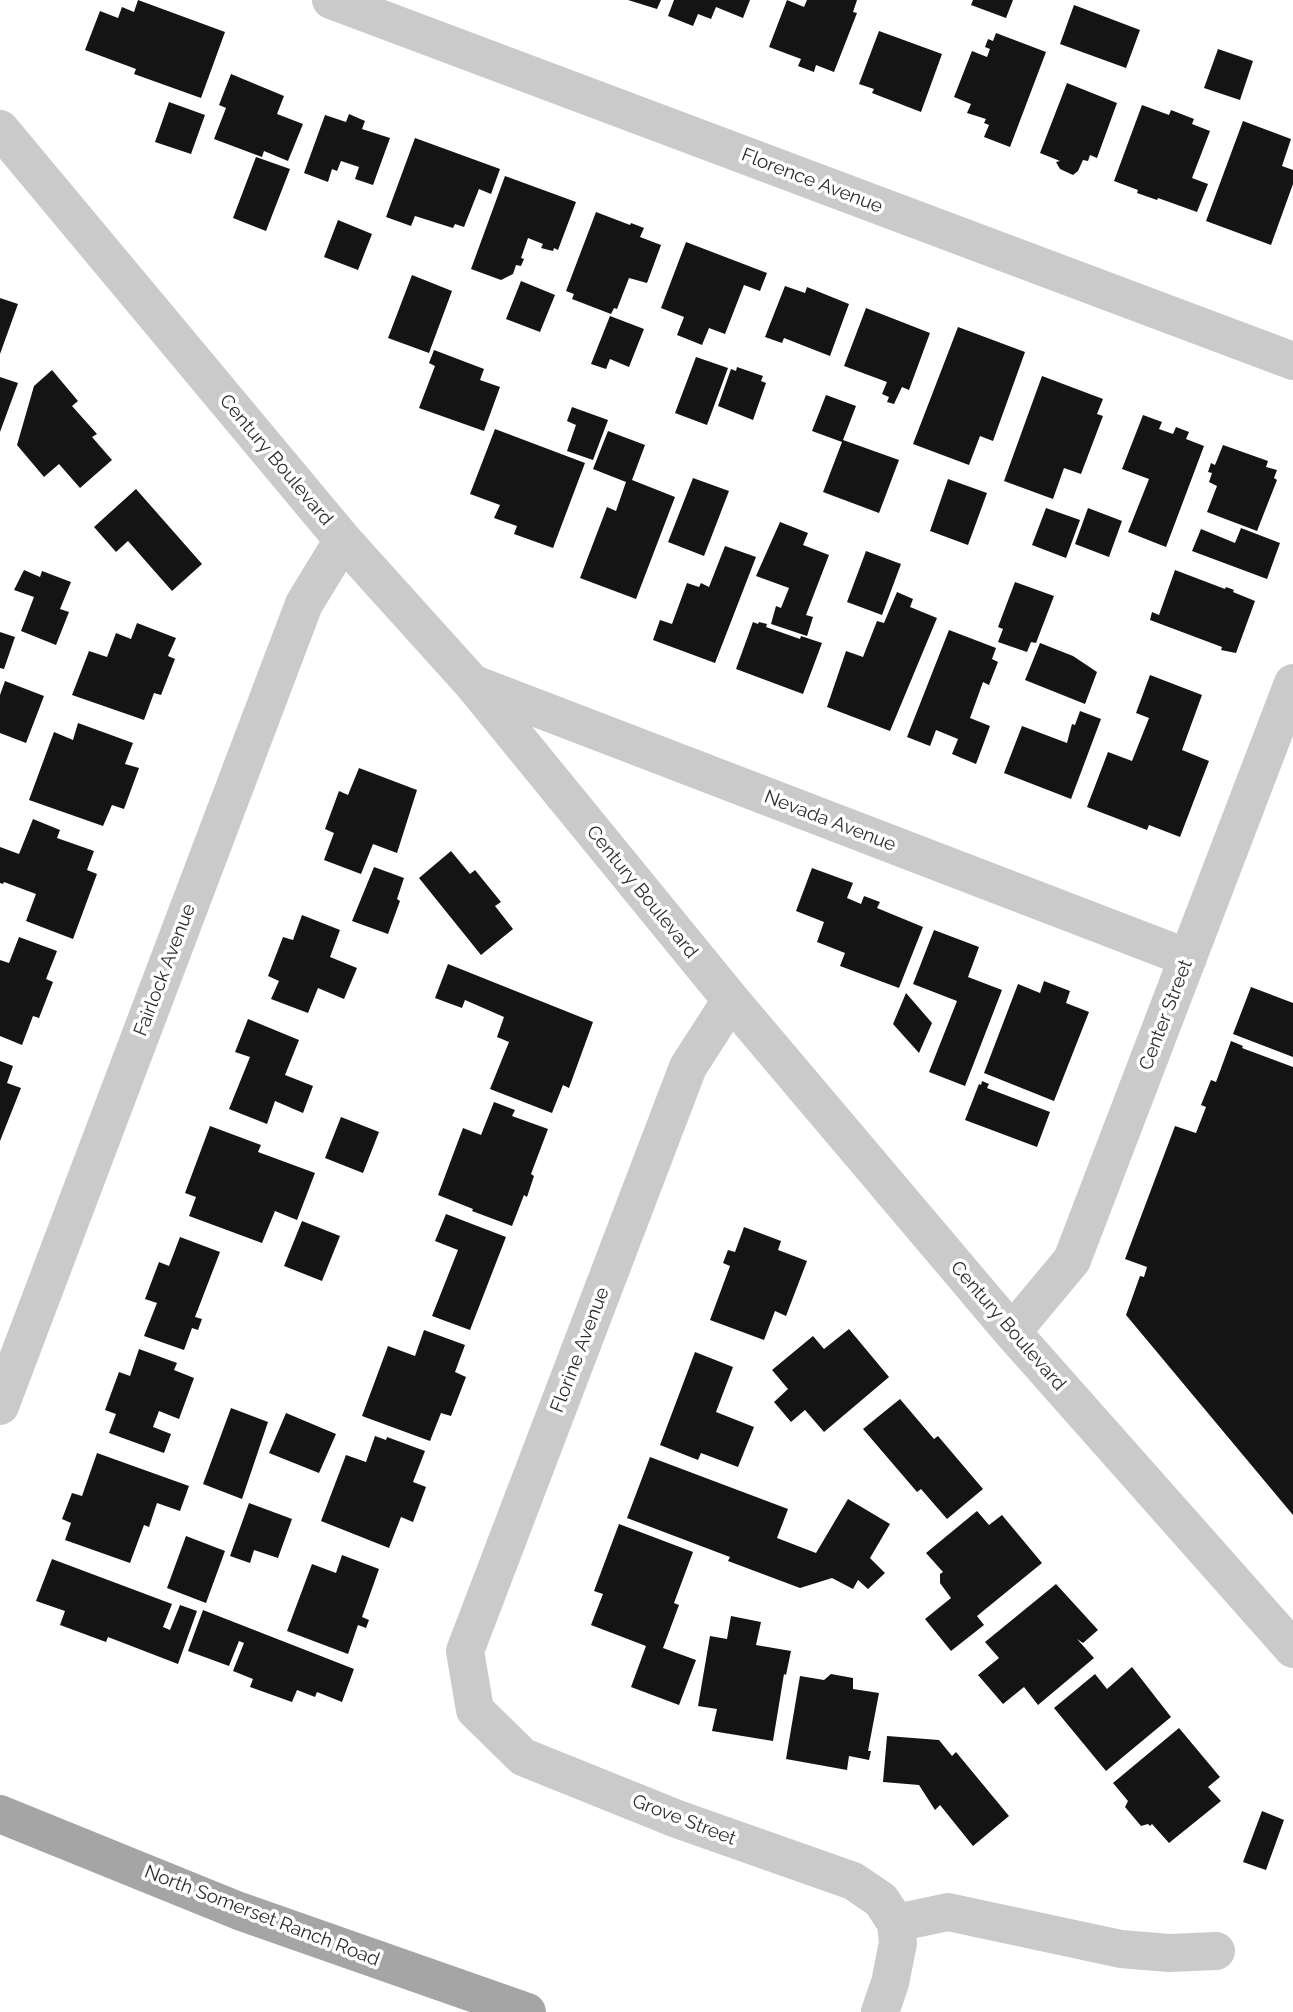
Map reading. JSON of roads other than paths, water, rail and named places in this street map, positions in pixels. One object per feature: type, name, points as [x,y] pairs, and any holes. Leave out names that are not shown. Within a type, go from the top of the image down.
[{"type":"main road","name":"North Somerset Ranch Road","points":[[0,1814],[239,1911],[527,2012]]},
{"type":"street","name":"Florence Avenue","points":[[331,0],[1293,361]]},
{"type":"street","name":"Century Boulevard","points":[[0,129],[343,540],[472,684],[731,1000],[1012,1332],[1293,1649]]},
{"type":"street","name":"Fairlock Avenue","points":[[0,1406],[304,604],[343,540]]},
{"type":"street","name":"Center Street","points":[[1012,1332],[1072,1260],[1293,683]]},
{"type":"street","name":"Nevada Avenue","points":[[472,684],[1188,958]]},
{"type":"street","name":"Florine Avenue","points":[[475,1710],[465,1651],[688,1067],[731,1000]]},
{"type":"street","name":"Grove Street","points":[[475,1710],[523,1756],[677,1819],[853,1881],[881,1900],[896,1923]]},
{"type":"street","points":[[885,1998],[898,1943],[896,1923],[948,1912],[1121,1949],[1169,1953],[1216,1951]]}]
